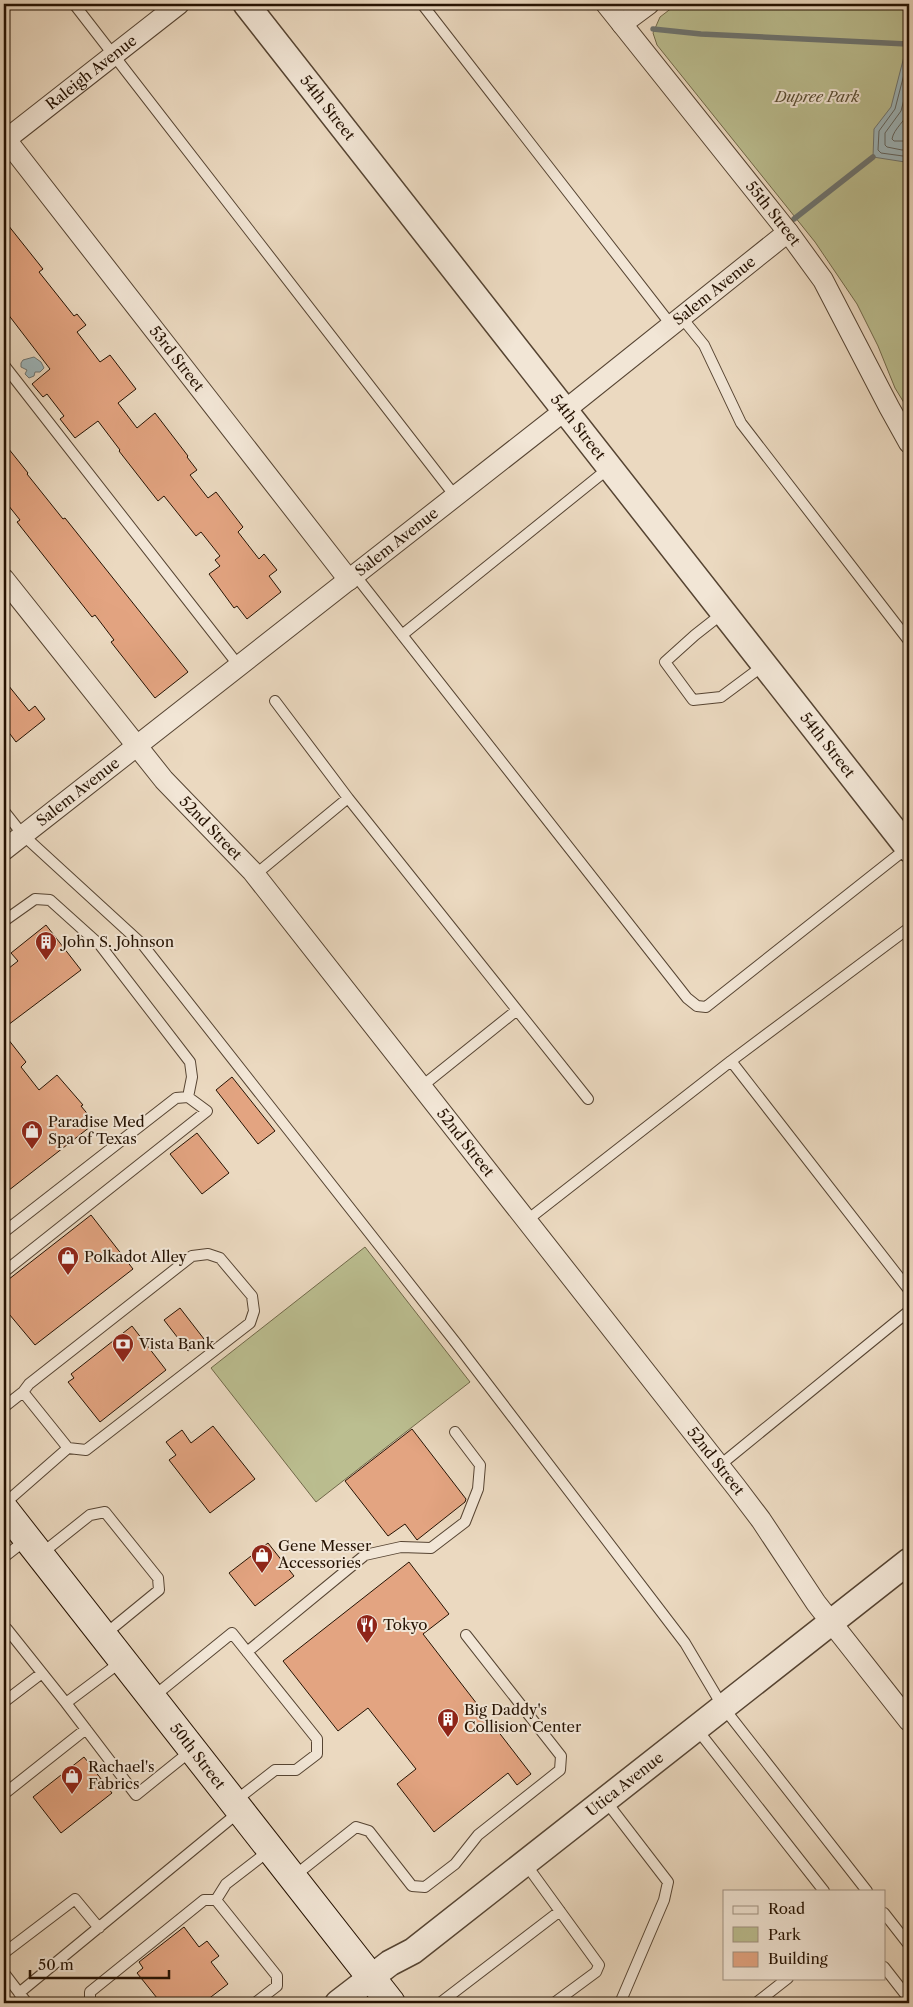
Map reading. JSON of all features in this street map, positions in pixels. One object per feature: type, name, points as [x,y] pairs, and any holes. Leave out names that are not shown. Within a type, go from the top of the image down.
[{"type":"main road","name":"50th Street","points":[[4,1509],[391,2003]]},
{"type":"street","name":"Raleigh Avenue","points":[[4,139],[179,4]]},
{"type":"street","name":"54th Street","points":[[246,4],[909,848]]},
{"type":"street","name":"55th Street","points":[[606,4],[788,232],[823,280],[909,442]]},
{"type":"street","points":[[622,24],[649,4]]},
{"type":"street","name":"53rd Street","points":[[4,139],[352,577]]},
{"type":"street","name":"Salem Avenue","points":[[4,850],[677,322],[788,232]]},
{"type":"street","name":"52nd Street","points":[[4,578],[164,780],[255,875],[761,1520],[816,1603],[909,1721]]},
{"type":"street","name":"Utica Avenue","points":[[338,2003],[390,1963],[413,1951],[909,1561]]},
{"type":"lane","points":[[74,4],[455,496]]},
{"type":"lane","points":[[422,4],[677,322],[704,345],[741,423],[909,641]]},
{"type":"lane","points":[[4,365],[239,666]]},
{"type":"lane","points":[[402,636],[609,468]]},
{"type":"lane","points":[[352,577],[402,636],[687,998],[697,1006],[706,1007],[909,848]]},
{"type":"lane","points":[[723,613],[665,662],[693,700],[721,697],[764,665]]},
{"type":"lane","points":[[275,701],[348,798],[588,1099]]},
{"type":"lane","points":[[255,875],[348,798]]},
{"type":"lane","points":[[4,812],[23,835],[143,945],[456,1344],[685,1643],[723,1707],[866,1890]]},
{"type":"lane","points":[[4,921],[35,900],[50,900],[100,945],[190,1062],[192,1077],[188,1097]]},
{"type":"lane","points":[[526,1221],[731,1061],[909,928]]},
{"type":"lane","points":[[421,1087],[517,1010]]},
{"type":"lane","points":[[731,1061],[909,1290]]},
{"type":"lane","points":[[4,1232],[176,1098],[188,1097],[206,1111],[4,1272]]},
{"type":"lane","points":[[4,1407],[23,1392],[29,1384],[192,1256],[208,1254],[220,1258],[252,1296],[254,1311],[250,1323],[86,1450],[68,1448],[23,1392]]},
{"type":"lane","points":[[719,1466],[909,1311]]},
{"type":"lane","points":[[247,1652],[366,1554],[401,1548],[432,1548],[465,1522],[478,1489],[480,1465],[455,1432]]},
{"type":"lane","points":[[4,1504],[68,1448]]},
{"type":"lane","points":[[4,1557],[34,1547],[90,1515],[105,1512],[158,1578],[159,1590],[103,1635]]},
{"type":"lane","points":[[4,1632],[7,1629],[136,1795],[193,1750]]},
{"type":"lane","points":[[19,1993],[99,1928],[275,1770],[296,1770],[317,1754],[317,1739],[232,1633],[152,1698]]},
{"type":"lane","points":[[292,1878],[356,1827],[369,1831],[412,1886],[425,1887],[455,1864],[465,1854],[478,1835],[560,1770],[561,1756],[466,1635]]},
{"type":"lane","points":[[66,1703],[123,1660]]},
{"type":"lane","points":[[4,1702],[42,1673]]},
{"type":"lane","points":[[696,1728],[823,1890]]},
{"type":"lane","points":[[4,1794],[86,1729]]},
{"type":"lane","points":[[604,1799],[668,1882],[657,1918],[620,2003]]},
{"type":"lane","points":[[216,1900],[226,1884],[271,1850]]},
{"type":"lane","points":[[525,1863],[599,1964],[596,1972],[554,2003]]},
{"type":"lane","points":[[4,1953],[75,1899],[99,1928]]},
{"type":"lane","points":[[90,2003],[90,1992],[97,1986],[204,1900],[216,1900]]},
{"type":"lane","points":[[216,1900],[277,1976],[277,1986],[255,2003]]},
{"type":"lane","points":[[440,2003],[560,1912]]},
{"type":"lane","points":[[886,1916],[909,1945]]},
{"type":"lane","points":[[886,1970],[909,1999]]},
{"type":"lane","points":[[4,1973],[27,2003]]},
{"type":"lane","points":[[756,2003],[785,1980]]},
{"type":"green space","name":"Dupree Park","points":[[677,4],[909,4],[909,411],[895,388],[878,346],[857,304],[815,242],[657,45],[653,33],[660,17]]},
{"type":"green space","points":[[365,1247],[470,1382],[316,1502],[211,1368]]},
{"type":"water","points":[[909,37],[909,159],[905,162],[873,157],[874,129],[891,107]]},
{"type":"water","points":[[34,357],[41,362],[44,368],[40,372],[35,372],[34,376],[29,378],[25,374],[27,370],[21,367],[21,363],[23,360]]},
{"type":"building","points":[[4,220],[43,269],[39,272],[74,316],[77,314],[86,325],[77,332],[100,362],[110,355],[136,389],[118,403],[137,428],[155,413],[197,470],[190,475],[208,498],[216,492],[243,527],[238,532],[259,559],[264,554],[277,570],[269,576],[281,592],[247,619],[237,606],[234,608],[209,574],[220,566],[215,560],[220,556],[201,532],[196,536],[164,496],[158,501],[98,421],[75,438],[60,419],[64,416],[47,394],[43,397],[32,384],[50,369],[4,309]]},
{"type":"building","points":[[4,443],[63,519],[65,518],[188,672],[155,698],[111,642],[114,640],[95,615],[92,617],[17,522],[20,520],[4,500]]},
{"type":"building","points":[[4,680],[29,711],[35,706],[45,719],[16,742],[4,726]]},
{"type":"building","name":"John S. Johnson","points":[[46,925],[81,970],[4,1028],[4,972],[18,961],[11,953]]},
{"type":"building","name":"Paradise Med Spa of Texas","points":[[4,1034],[26,1062],[21,1067],[39,1090],[57,1075],[83,1105],[81,1106],[95,1123],[4,1194]]},
{"type":"building","points":[[232,1077],[275,1131],[258,1144],[216,1090]]},
{"type":"building","points":[[197,1133],[229,1173],[202,1194],[170,1154]]},
{"type":"building","name":"Polkadot Alley","points":[[91,1215],[133,1269],[35,1345],[4,1308],[4,1283]]},
{"type":"building","points":[[180,1308],[204,1339],[188,1351],[164,1320]]},
{"type":"building","name":"Vista Bank","points":[[132,1326],[166,1370],[100,1422],[68,1382],[74,1378],[71,1374]]},
{"type":"building","points":[[213,1426],[255,1479],[210,1513],[169,1460],[176,1455],[166,1442],[182,1430],[191,1443]]},
{"type":"building","points":[[412,1429],[466,1499],[465,1502],[417,1540],[405,1524],[388,1536],[345,1481]]},
{"type":"building","name":"Gene Messer Accessories","points":[[268,1543],[294,1576],[255,1606],[229,1573]]},
{"type":"building","points":[[409,1562],[449,1614],[423,1634],[531,1774],[517,1785],[508,1773],[434,1832],[397,1784],[416,1769],[368,1708],[338,1731],[283,1661]]},
{"type":"building","name":"Rachael's Fabrics","points":[[84,1757],[112,1793],[61,1833],[33,1797]]},
{"type":"building","points":[[184,1927],[199,1947],[207,1941],[219,1956],[211,1962],[228,1984],[203,2003],[161,2003],[137,1973],[143,1968],[139,1962]]},
{"type":"waterway","points":[[653,29],[701,34],[907,44]]},
{"type":"waterway","points":[[794,219],[873,157]]},
{"type":"place","name":"John S. Johnson","points":[[46,961]]},
{"type":"place","name":"Paradise Med Spa of Texas","points":[[32,1150]]},
{"type":"place","name":"Polkadot Alley","points":[[68,1276]]},
{"type":"place","name":"Vista Bank","points":[[123,1363]]},
{"type":"place","name":"Gene Messer Accessories","points":[[262,1574]]},
{"type":"place","name":"Tokyo","points":[[367,1644]]},
{"type":"place","name":"Big Daddy's Collision Center","points":[[448,1738]]},
{"type":"place","name":"Rachael's Fabrics","points":[[72,1795]]}]
